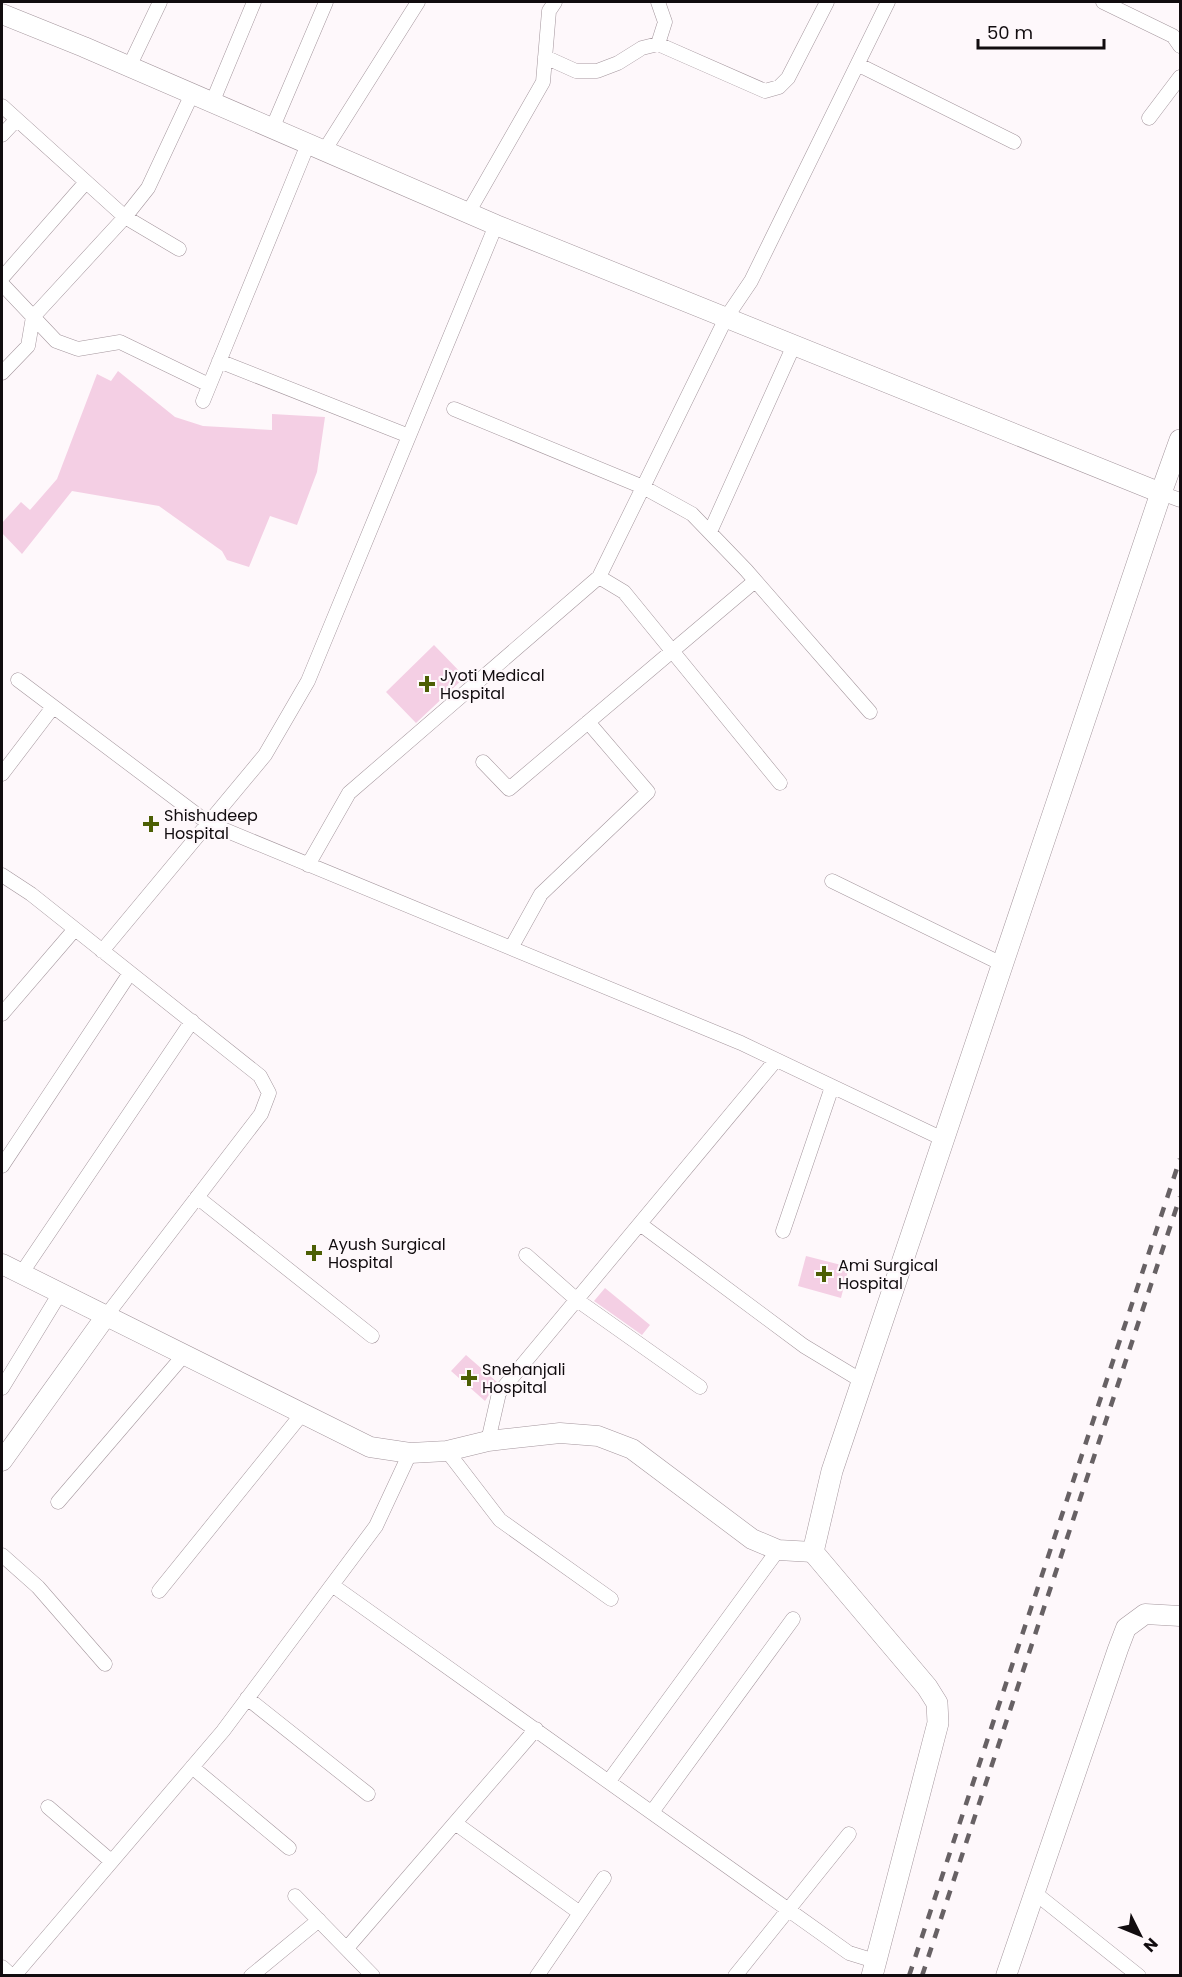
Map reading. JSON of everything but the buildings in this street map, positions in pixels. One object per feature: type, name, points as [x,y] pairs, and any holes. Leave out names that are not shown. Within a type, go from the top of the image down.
[{"type":"main road","points":[[874,1968],[938,1723],[937,1703],[927,1687],[813,1552],[832,1471],[1002,964],[1171,497],[1180,440]]},
{"type":"street","points":[[129,67],[160,2]]},
{"type":"street","points":[[212,103],[254,2]]},
{"type":"street","points":[[272,129],[324,2]]},
{"type":"street","points":[[203,401],[316,148],[418,2]]},
{"type":"street","points":[[468,213],[543,82],[549,11],[555,2]]},
{"type":"street","points":[[658,2],[665,22],[658,44]]},
{"type":"street","points":[[545,57],[576,71],[597,70],[618,63],[642,48],[658,44],[751,85],[765,90],[772,89],[779,87],[788,78],[827,2]]},
{"type":"street","points":[[308,865],[349,793],[599,577],[726,318],[752,281],[888,2]]},
{"type":"street","points":[[1103,2],[1173,36],[1180,46]]},
{"type":"street","points":[[2,14],[496,225],[1171,497]]},
{"type":"street","points":[[859,65],[1014,142]]},
{"type":"street","points":[[1149,118],[1180,77]]},
{"type":"street","points":[[2,373],[28,346],[33,317],[125,217],[148,188],[192,94]]},
{"type":"street","points":[[2,106],[125,217],[179,249]]},
{"type":"street","points":[[2,135],[16,120]]},
{"type":"street","points":[[2,278],[86,182]]},
{"type":"street","points":[[102,951],[265,755],[308,681],[496,225]]},
{"type":"street","points":[[2,284],[56,342],[78,349],[120,342],[209,385]]},
{"type":"street","points":[[710,532],[794,345]]},
{"type":"street","points":[[219,361],[409,436]]},
{"type":"street","points":[[454,409],[643,487],[692,514],[755,581],[870,712]]},
{"type":"street","points":[[599,577],[624,592],[780,783]]},
{"type":"street","points":[[483,762],[509,789],[755,581]]},
{"type":"street","points":[[18,680],[208,823],[741,1043],[943,1139]]},
{"type":"street","points":[[2,774],[53,707]]},
{"type":"street","points":[[511,948],[542,894],[648,792],[588,722]]},
{"type":"street","points":[[2,875],[31,894],[260,1076],[269,1093],[261,1114],[106,1316],[2,1461]]},
{"type":"street","points":[[832,881],[1002,964]]},
{"type":"street","points":[[2,1014],[75,929]]},
{"type":"street","points":[[2,1166],[130,973]]},
{"type":"street","points":[[21,1274],[192,1022]]},
{"type":"street","points":[[488,1441],[499,1393],[776,1060]]},
{"type":"street","points":[[783,1231],[832,1087]]},
{"type":"street","points":[[197,1197],[372,1336]]},
{"type":"street","points":[[640,1224],[804,1346],[862,1381]]},
{"type":"street","points":[[526,1255],[577,1300],[700,1387]]},
{"type":"street","points":[[2,1264],[370,1447],[410,1454],[447,1451],[488,1441],[560,1433],[598,1436],[632,1449],[752,1539],[778,1550],[813,1552]]},
{"type":"street","points":[[2,1388],[60,1293]]},
{"type":"street","points":[[58,1502],[184,1355]]},
{"type":"street","points":[[159,1591],[302,1413]]},
{"type":"street","points":[[447,1451],[500,1520],[611,1599]]},
{"type":"street","points":[[2,1967],[13,1976],[223,1731],[376,1527],[410,1454]]},
{"type":"street","points":[[609,1781],[778,1550]]},
{"type":"street","points":[[2,1555],[38,1587],[105,1664]]},
{"type":"street","points":[[332,1585],[849,1953],[874,1968]]},
{"type":"street","points":[[1006,1976],[1126,1628],[1145,1614],[1180,1616]]},
{"type":"street","points":[[652,1812],[793,1619]]},
{"type":"street","points":[[247,1698],[368,1794]]},
{"type":"street","points":[[347,1948],[536,1729]]},
{"type":"street","points":[[192,1767],[289,1848]]},
{"type":"street","points":[[48,1807],[111,1861]]},
{"type":"street","points":[[455,1822],[580,1913]]},
{"type":"street","points":[[735,1976],[849,1834]]},
{"type":"street","points":[[537,1976],[604,1878]]},
{"type":"street","points":[[1035,1893],[1139,1976]]},
{"type":"street","points":[[295,1896],[374,1976]]},
{"type":"street","points":[[251,1976],[319,1920]]},
{"type":"railway","points":[[909,1976],[1180,1159]]},
{"type":"railway","points":[[922,1976],[1180,1197]]},
{"type":"place","name":"Jyoti Medical Hospital","points":[[427,684]]},
{"type":"place","name":"Shishudeep Hospital","points":[[151,824]]},
{"type":"place","name":"Ayush Surgical Hospital","points":[[314,1253]]},
{"type":"place","name":"Ami Surgical Hospital","points":[[824,1274]]},
{"type":"place","name":"Snehanjali Hospital","points":[[469,1378]]}]
